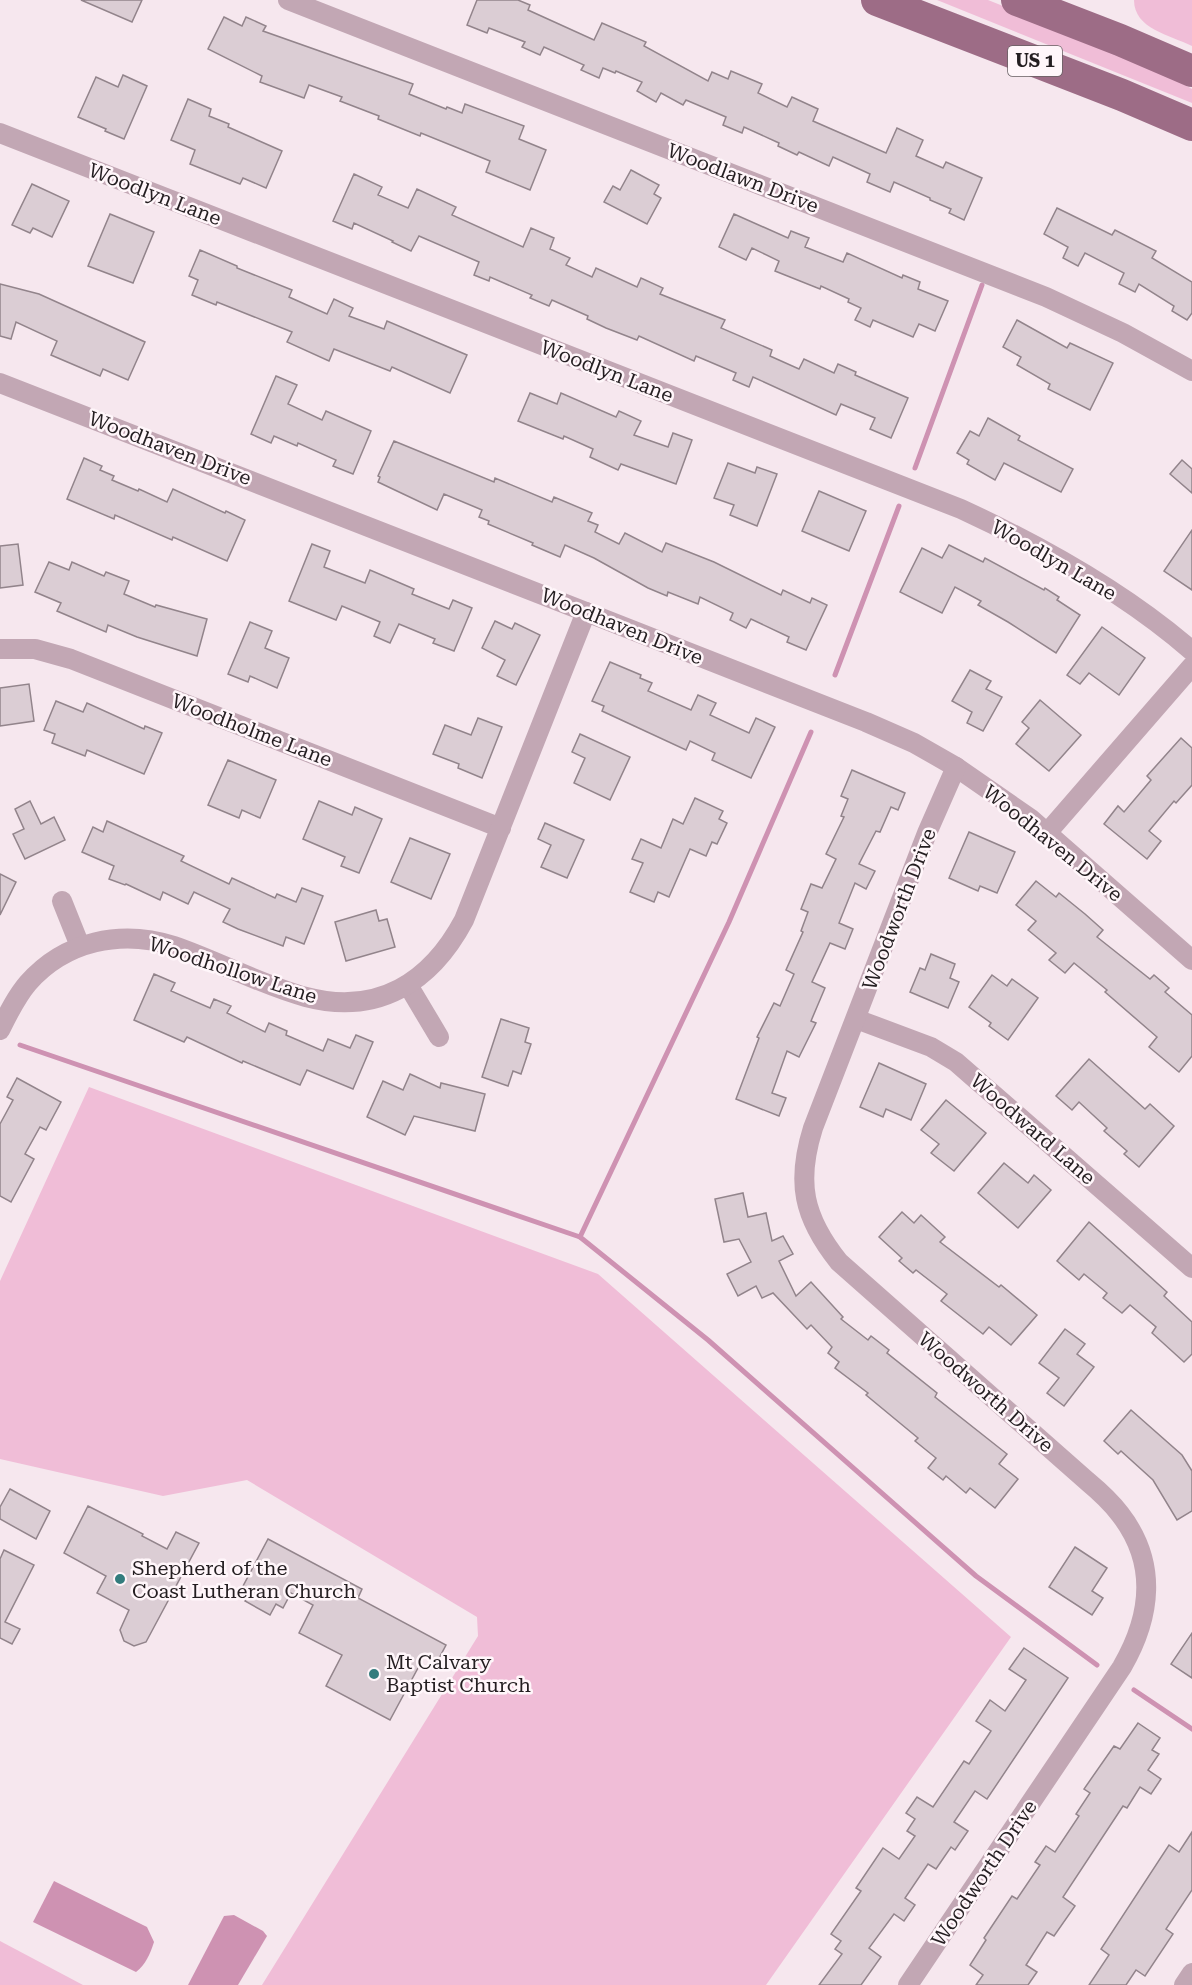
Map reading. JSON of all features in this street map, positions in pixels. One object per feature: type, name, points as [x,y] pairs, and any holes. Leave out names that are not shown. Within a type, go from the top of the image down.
[{"type":"main road","name":"US 1","points":[[877,0],[1122,95],[1192,125]]},
{"type":"main road","name":"US 1","points":[[1017,0],[1192,71]]},
{"type":"street","name":"Woodlawn Drive","points":[[288,0],[1047,297],[1123,333],[1192,371]]},
{"type":"street","name":"Woodlyn Lane","points":[[0,133],[961,509],[1018,536],[1081,572],[1158,624],[1192,651]]},
{"type":"street","name":"Woodhaven Drive","points":[[0,383],[866,722],[914,744],[956,767],[1015,807],[1192,960]]},
{"type":"street","name":"Woodhollow Lane","points":[[0,1030],[21,993],[35,977],[62,956],[80,946],[121,938],[159,942],[300,995],[324,1000],[366,999],[387,994],[408,985],[436,962],[459,931],[586,612]]},
{"type":"street","name":"Woodholme Lane","points":[[0,649],[34,649],[71,659],[501,828]]},
{"type":"street","points":[[1047,833],[1192,666]]},
{"type":"street","name":"Woodworth Drive","points":[[908,1985],[1122,1667],[1142,1627],[1146,1608],[1142,1559],[1134,1535],[1112,1505],[849,1272],[831,1253],[818,1230],[805,1194],[803,1176],[805,1156],[813,1128],[927,833],[956,767]]},
{"type":"street","points":[[62,901],[80,946]]},
{"type":"street","points":[[408,985],[439,1037]]},
{"type":"street","name":"Woodward Lane","points":[[856,1019],[921,1043],[956,1062],[1192,1268]]},
{"type":"street","points":[[1184,1985],[1192,1973]]},
{"type":"shaded area","points":[[937,0],[988,0],[1157,68],[1192,89],[1192,103]]},
{"type":"shaded area","points":[[1134,0],[1192,0],[1192,46],[1155,30],[1147,24],[1140,18]]},
{"type":"shaded area","points":[[89,1087],[598,1274],[1011,1637],[766,1985],[262,1985],[478,1636],[477,1617],[247,1480],[163,1496],[0,1459],[0,1281]]},
{"type":"shaded area","points":[[54,1881],[147,1927],[154,1942],[147,1958],[136,1972],[33,1922]]},
{"type":"shaded area","points":[[234,1915],[263,1931],[267,1936],[238,1985],[188,1985],[224,1916]]},
{"type":"shaded area","points":[[0,1941],[83,1985],[0,1985]]},
{"type":"building","points":[[81,0],[142,0],[132,22]]},
{"type":"building","points":[[477,0],[518,0],[530,5],[528,10],[594,40],[602,23],[646,42],[644,46],[708,81],[712,72],[728,79],[731,71],[762,84],[758,93],[787,107],[792,97],[818,109],[813,121],[886,153],[897,128],[923,140],[916,156],[943,168],[946,162],[982,178],[964,220],[949,213],[951,209],[894,182],[890,192],[867,182],[870,174],[833,157],[829,166],[799,152],[797,155],[778,146],[779,143],[744,127],[742,133],[723,125],[726,117],[686,100],[683,105],[661,93],[656,102],[637,91],[642,82],[616,71],[615,73],[603,68],[599,78],[581,70],[584,65],[544,47],[540,55],[522,47],[525,42],[489,28],[487,33],[467,25]]},
{"type":"building","points":[[224,17],[242,26],[246,17],[266,26],[263,31],[413,84],[409,94],[446,109],[447,107],[462,113],[465,104],[524,126],[519,139],[546,150],[530,190],[486,172],[490,161],[421,133],[420,136],[378,119],[379,116],[340,101],[342,97],[309,85],[304,98],[260,82],[262,76],[208,49]]},
{"type":"building","points":[[123,75],[147,86],[124,139],[78,117],[96,77],[118,87]]},
{"type":"building","points":[[188,99],[211,109],[209,116],[229,124],[228,127],[282,151],[266,188],[243,178],[240,184],[190,164],[195,150],[171,140]]},
{"type":"building","points":[[631,170],[659,185],[654,194],[661,198],[647,224],[604,202],[613,186],[620,190]]},
{"type":"building","points":[[354,174],[382,187],[378,195],[408,208],[417,189],[456,207],[452,215],[523,247],[531,228],[554,238],[550,249],[570,258],[566,265],[592,277],[596,268],[637,287],[641,278],[663,288],[660,294],[725,320],[721,328],[772,350],[770,356],[799,369],[804,359],[834,373],[838,364],[856,372],[855,375],[908,398],[891,438],[870,429],[875,418],[841,404],[836,415],[753,377],[749,387],[733,380],[736,373],[696,356],[694,361],[639,336],[637,340],[606,328],[587,319],[588,316],[552,300],[549,306],[530,298],[532,295],[490,277],[489,281],[474,275],[479,262],[419,236],[411,251],[354,223],[352,229],[333,221]]},
{"type":"building","points":[[32,184],[69,201],[52,237],[33,228],[30,233],[12,225]]},
{"type":"building","points":[[1057,208],[1112,235],[1115,230],[1156,251],[1152,258],[1192,282],[1192,313],[1187,320],[1172,311],[1174,306],[1139,284],[1135,292],[1119,284],[1124,273],[1085,253],[1078,266],[1063,258],[1068,247],[1044,234]]},
{"type":"building","points":[[110,214],[154,232],[133,283],[88,266]]},
{"type":"building","points":[[734,214],[788,238],[791,231],[809,238],[805,247],[843,262],[847,253],[902,278],[903,275],[920,282],[918,289],[948,301],[935,331],[919,324],[913,337],[873,320],[870,327],[855,320],[861,308],[848,302],[849,299],[821,286],[820,289],[775,271],[779,261],[752,248],[746,260],[719,247]]},
{"type":"building","points":[[200,250],[292,290],[289,297],[327,314],[334,299],[353,308],[349,316],[384,329],[387,321],[467,355],[450,393],[392,367],[390,371],[334,349],[329,361],[287,342],[292,332],[217,302],[216,305],[192,295],[198,280],[189,276]]},
{"type":"building","points":[[0,284],[39,294],[145,342],[128,380],[103,369],[100,376],[51,355],[57,341],[16,322],[11,339],[0,336]]},
{"type":"building","points":[[1017,320],[1067,348],[1070,343],[1113,363],[1090,410],[1048,389],[1050,384],[1017,365],[1021,357],[1003,347]]},
{"type":"building","points":[[276,376],[297,385],[288,404],[322,420],[326,411],[371,431],[353,474],[333,466],[336,460],[298,443],[297,446],[274,436],[271,443],[251,434]]},
{"type":"building","points":[[530,393],[557,404],[561,393],[616,417],[619,411],[641,421],[634,435],[668,447],[673,433],[692,440],[676,484],[621,464],[618,470],[590,457],[593,449],[564,436],[563,439],[518,421]]},
{"type":"building","points":[[988,418],[1020,436],[1018,440],[1073,469],[1061,492],[1004,463],[995,480],[967,464],[969,460],[957,453],[970,431],[979,436]]},
{"type":"building","points":[[394,441],[494,482],[495,478],[552,502],[554,497],[592,513],[588,521],[598,525],[595,532],[619,544],[625,533],[662,552],[666,543],[714,562],[781,595],[783,590],[810,603],[812,598],[827,605],[806,650],[787,642],[789,637],[751,619],[746,628],[730,620],[733,613],[700,597],[698,604],[668,592],[667,596],[565,545],[560,557],[532,545],[533,543],[488,524],[489,521],[479,517],[482,510],[444,494],[437,510],[378,482],[380,477],[378,476]]},
{"type":"building","points":[[84,458],[102,466],[100,470],[114,476],[112,480],[138,491],[139,489],[167,502],[173,489],[245,520],[227,561],[173,537],[172,540],[115,515],[114,519],[67,499]]},
{"type":"building","points":[[1182,460],[1192,469],[1192,493],[1170,474]]},
{"type":"building","points":[[728,463],[755,473],[757,467],[777,474],[757,526],[730,515],[734,505],[714,498]]},
{"type":"building","points":[[819,491],[866,511],[849,551],[802,531]]},
{"type":"building","points":[[1192,530],[1192,590],[1164,571]]},
{"type":"building","points":[[18,544],[23,585],[0,588],[0,546]]},
{"type":"building","points":[[312,544],[330,551],[324,567],[365,583],[370,570],[414,589],[412,594],[449,609],[453,600],[472,608],[454,651],[433,643],[435,639],[399,624],[390,643],[374,636],[380,622],[342,606],[336,620],[289,601]]},
{"type":"building","points":[[949,545],[983,562],[985,558],[1044,590],[1045,588],[1059,597],[1057,600],[1080,615],[1056,653],[978,605],[981,601],[955,587],[942,613],[900,592],[922,548],[942,558]]},
{"type":"building","points":[[49,562],[69,570],[72,562],[104,576],[106,572],[129,581],[124,594],[155,607],[156,605],[207,619],[197,656],[108,625],[106,632],[57,611],[61,603],[35,592]]},
{"type":"building","points":[[495,621],[512,629],[515,623],[540,635],[516,685],[497,676],[505,660],[482,648]]},
{"type":"building","points":[[250,622],[272,631],[265,648],[289,658],[277,688],[250,676],[248,682],[228,674]]},
{"type":"building","points":[[1102,627],[1145,658],[1119,695],[1089,673],[1080,684],[1067,675]]},
{"type":"building","points":[[610,662],[641,675],[640,678],[652,683],[648,691],[691,710],[698,695],[716,703],[710,715],[749,733],[756,718],[775,727],[751,778],[712,760],[715,753],[690,741],[686,750],[602,711],[604,706],[592,701]]},
{"type":"building","points":[[970,670],[991,681],[986,689],[1002,697],[983,731],[967,723],[972,712],[952,701]]},
{"type":"building","points":[[29,684],[34,721],[0,726],[0,688]]},
{"type":"building","points":[[1040,700],[1081,735],[1049,771],[1016,744],[1029,728],[1022,722]]},
{"type":"building","points":[[56,701],[83,712],[87,703],[144,729],[145,726],[162,733],[144,774],[87,750],[85,756],[52,743],[55,734],[44,730]]},
{"type":"building","points":[[478,718],[502,727],[482,778],[458,768],[459,764],[433,754],[445,725],[471,735]]},
{"type":"building","points":[[580,734],[630,757],[610,800],[574,783],[585,758],[572,752]]},
{"type":"building","points":[[1181,738],[1192,748],[1192,785],[1176,803],[1174,801],[1149,831],[1161,841],[1147,859],[1104,824],[1118,806],[1124,812],[1151,780],[1147,776]]},
{"type":"building","points":[[228,760],[276,780],[260,818],[242,810],[239,818],[208,805]]},
{"type":"building","points":[[852,770],[905,793],[898,810],[891,807],[880,832],[876,831],[859,864],[875,871],[866,889],[855,883],[839,923],[853,929],[845,949],[830,943],[812,982],[825,988],[811,1021],[816,1023],[799,1057],[787,1051],[772,1093],[786,1098],[779,1116],[736,1099],[759,1038],[757,1037],[774,1003],[780,1006],[794,974],[786,970],[803,932],[801,931],[808,912],[801,909],[811,884],[822,888],[836,859],[826,854],[844,817],[841,816],[848,799],[841,796]]},
{"type":"building","points":[[695,798],[723,811],[719,819],[727,823],[717,844],[712,842],[706,856],[690,849],[669,897],[658,892],[654,902],[630,892],[643,863],[632,859],[641,839],[661,848],[673,819],[683,824]]},
{"type":"building","points":[[30,801],[41,824],[54,817],[65,840],[25,859],[13,834],[24,829],[15,809]]},
{"type":"building","points":[[319,801],[352,815],[355,807],[382,819],[359,873],[341,866],[345,857],[303,839]]},
{"type":"building","points":[[107,821],[184,856],[181,861],[229,884],[232,878],[275,898],[277,894],[296,902],[302,888],[323,896],[304,944],[286,937],[283,946],[223,922],[230,909],[194,892],[188,904],[163,892],[160,900],[126,884],[109,879],[114,866],[82,852],[93,827],[103,832]]},
{"type":"building","points":[[545,823],[584,840],[567,878],[541,867],[551,845],[538,839]]},
{"type":"building","points":[[969,832],[1015,852],[997,893],[980,886],[978,891],[949,878]]},
{"type":"building","points":[[410,838],[450,854],[431,899],[391,882]]},
{"type":"building","points":[[0,874],[16,882],[0,915]]},
{"type":"building","points":[[1036,881],[1056,897],[1059,893],[1085,914],[1103,930],[1097,937],[1150,979],[1154,975],[1169,988],[1165,992],[1192,1015],[1192,1056],[1179,1072],[1149,1047],[1157,1037],[1105,992],[1107,990],[1074,963],[1065,973],[1049,960],[1056,953],[1028,930],[1036,921],[1016,905]]},
{"type":"building","points":[[376,910],[379,921],[387,919],[395,947],[346,961],[335,922]]},
{"type":"building","points":[[931,954],[955,964],[950,978],[959,982],[948,1008],[910,992],[920,968],[925,970]]},
{"type":"building","points":[[154,974],[175,983],[171,991],[210,1008],[214,999],[231,1006],[227,1013],[265,1032],[269,1023],[287,1031],[286,1035],[323,1051],[328,1039],[350,1048],[356,1035],[373,1042],[353,1089],[307,1070],[300,1085],[243,1061],[242,1063],[187,1037],[184,1042],[134,1020]]},
{"type":"building","points":[[992,975],[1007,986],[1012,979],[1038,998],[1008,1040],[989,1026],[991,1023],[969,1007]]},
{"type":"building","points":[[501,1019],[529,1028],[525,1042],[531,1044],[521,1074],[513,1071],[508,1086],[482,1077]]},
{"type":"building","points":[[1089,1059],[1145,1109],[1150,1104],[1174,1126],[1139,1167],[1124,1154],[1127,1151],[1104,1131],[1107,1128],[1079,1102],[1072,1110],[1056,1096]]},
{"type":"building","points":[[879,1063],[926,1084],[911,1120],[886,1109],[883,1117],[860,1107]]},
{"type":"building","points":[[410,1074],[440,1088],[441,1083],[485,1094],[475,1131],[414,1116],[405,1135],[367,1117],[383,1081],[403,1090]]},
{"type":"building","points":[[17,1078],[61,1102],[46,1130],[40,1127],[25,1154],[34,1159],[11,1202],[0,1196],[0,1124],[13,1100],[7,1097]]},
{"type":"building","points":[[946,1100],[986,1133],[954,1171],[931,1153],[939,1144],[921,1130]]},
{"type":"building","points":[[1004,1163],[1028,1183],[1034,1175],[1051,1190],[1018,1228],[978,1193]]},
{"type":"building","points":[[743,1193],[748,1217],[766,1213],[772,1241],[783,1236],[793,1254],[779,1261],[796,1296],[811,1282],[843,1317],[841,1319],[868,1340],[871,1336],[889,1350],[887,1353],[937,1393],[935,1397],[1007,1454],[999,1464],[1018,1479],[995,1508],[970,1488],[966,1493],[946,1476],[943,1480],[928,1468],[936,1458],[915,1441],[918,1438],[866,1395],[868,1393],[835,1368],[839,1362],[828,1353],[832,1347],[811,1325],[807,1329],[773,1293],[762,1298],[756,1286],[738,1296],[727,1274],[751,1262],[739,1239],[724,1242],[715,1199]]},
{"type":"building","points":[[902,1212],[914,1223],[921,1215],[945,1237],[940,1242],[999,1287],[1001,1285],[1037,1315],[1011,1345],[989,1327],[983,1334],[941,1301],[947,1294],[916,1270],[913,1273],[899,1261],[902,1258],[879,1237]]},
{"type":"building","points":[[1089,1222],[1167,1292],[1164,1296],[1192,1322],[1192,1354],[1184,1362],[1152,1333],[1156,1327],[1130,1305],[1122,1313],[1103,1298],[1107,1293],[1084,1274],[1079,1280],[1057,1261]]},
{"type":"building","points":[[1065,1329],[1085,1344],[1077,1354],[1094,1367],[1064,1406],[1047,1393],[1059,1378],[1039,1363]]},
{"type":"building","points":[[1131,1410],[1182,1455],[1192,1471],[1192,1511],[1177,1520],[1153,1480],[1121,1451],[1118,1454],[1104,1441]]},
{"type":"building","points":[[10,1489],[50,1511],[36,1539],[0,1519],[0,1507]]},
{"type":"building","name":"Shepherd of the Coast Lutheran Church","points":[[88,1506],[167,1549],[176,1532],[199,1543],[146,1642],[134,1646],[124,1641],[120,1630],[129,1610],[97,1593],[106,1576],[64,1553]]},
{"type":"building","points":[[268,1539],[362,1589],[358,1598],[446,1645],[437,1662],[425,1655],[390,1720],[326,1686],[342,1655],[299,1633],[313,1605],[291,1593],[283,1608],[276,1604],[270,1615],[245,1601],[250,1592],[242,1588]]},
{"type":"building","points":[[1075,1547],[1107,1568],[1092,1591],[1103,1598],[1092,1615],[1049,1587]]},
{"type":"building","points":[[4,1550],[34,1565],[5,1622],[20,1629],[12,1644],[0,1638],[0,1559]]},
{"type":"building","points":[[1192,1633],[1192,1678],[1171,1664]]},
{"type":"building","points":[[1024,1648],[1068,1678],[987,1799],[975,1791],[954,1822],[968,1831],[955,1850],[951,1847],[936,1869],[928,1864],[905,1898],[915,1905],[904,1921],[894,1914],[869,1948],[881,1957],[861,1985],[819,1985],[842,1954],[835,1949],[841,1941],[831,1934],[861,1891],[856,1888],[883,1848],[899,1859],[915,1836],[907,1831],[915,1819],[906,1813],[917,1797],[933,1807],[964,1761],[969,1764],[991,1731],[976,1721],[990,1700],[1005,1711],[1026,1680],[1009,1669]]},
{"type":"building","points":[[1138,1723],[1160,1738],[1152,1750],[1159,1754],[1148,1770],[1161,1779],[1151,1794],[1140,1787],[1127,1808],[1123,1806],[1063,1897],[1075,1906],[1054,1936],[1047,1932],[1026,1965],[1037,1972],[1028,1985],[976,1985],[983,1975],[970,1965],[986,1940],[984,1938],[1012,1896],[1017,1899],[1040,1865],[1035,1862],[1046,1846],[1055,1852],[1079,1816],[1076,1814],[1090,1793],[1084,1789],[1114,1746],[1120,1749]]},
{"type":"building","points":[[1192,1832],[1192,1890],[1166,1929],[1173,1934],[1145,1976],[1136,1970],[1126,1985],[1089,1985],[1109,1955],[1101,1949],[1169,1845],[1179,1852]]},
{"type":"waterway","points":[[915,468],[982,285]]},
{"type":"waterway","points":[[835,675],[899,506]]},
{"type":"waterway","points":[[580,1237],[729,922],[811,732]]},
{"type":"waterway","points":[[20,1045],[580,1237],[708,1340],[976,1576],[1097,1665]]},
{"type":"waterway","points":[[1134,1690],[1192,1729]]},
{"type":"place","name":"Shepherd of the Coast Lutheran Church","points":[[120,1579]]},
{"type":"place","name":"Mt Calvary Baptist Church","points":[[374,1674]]}]
